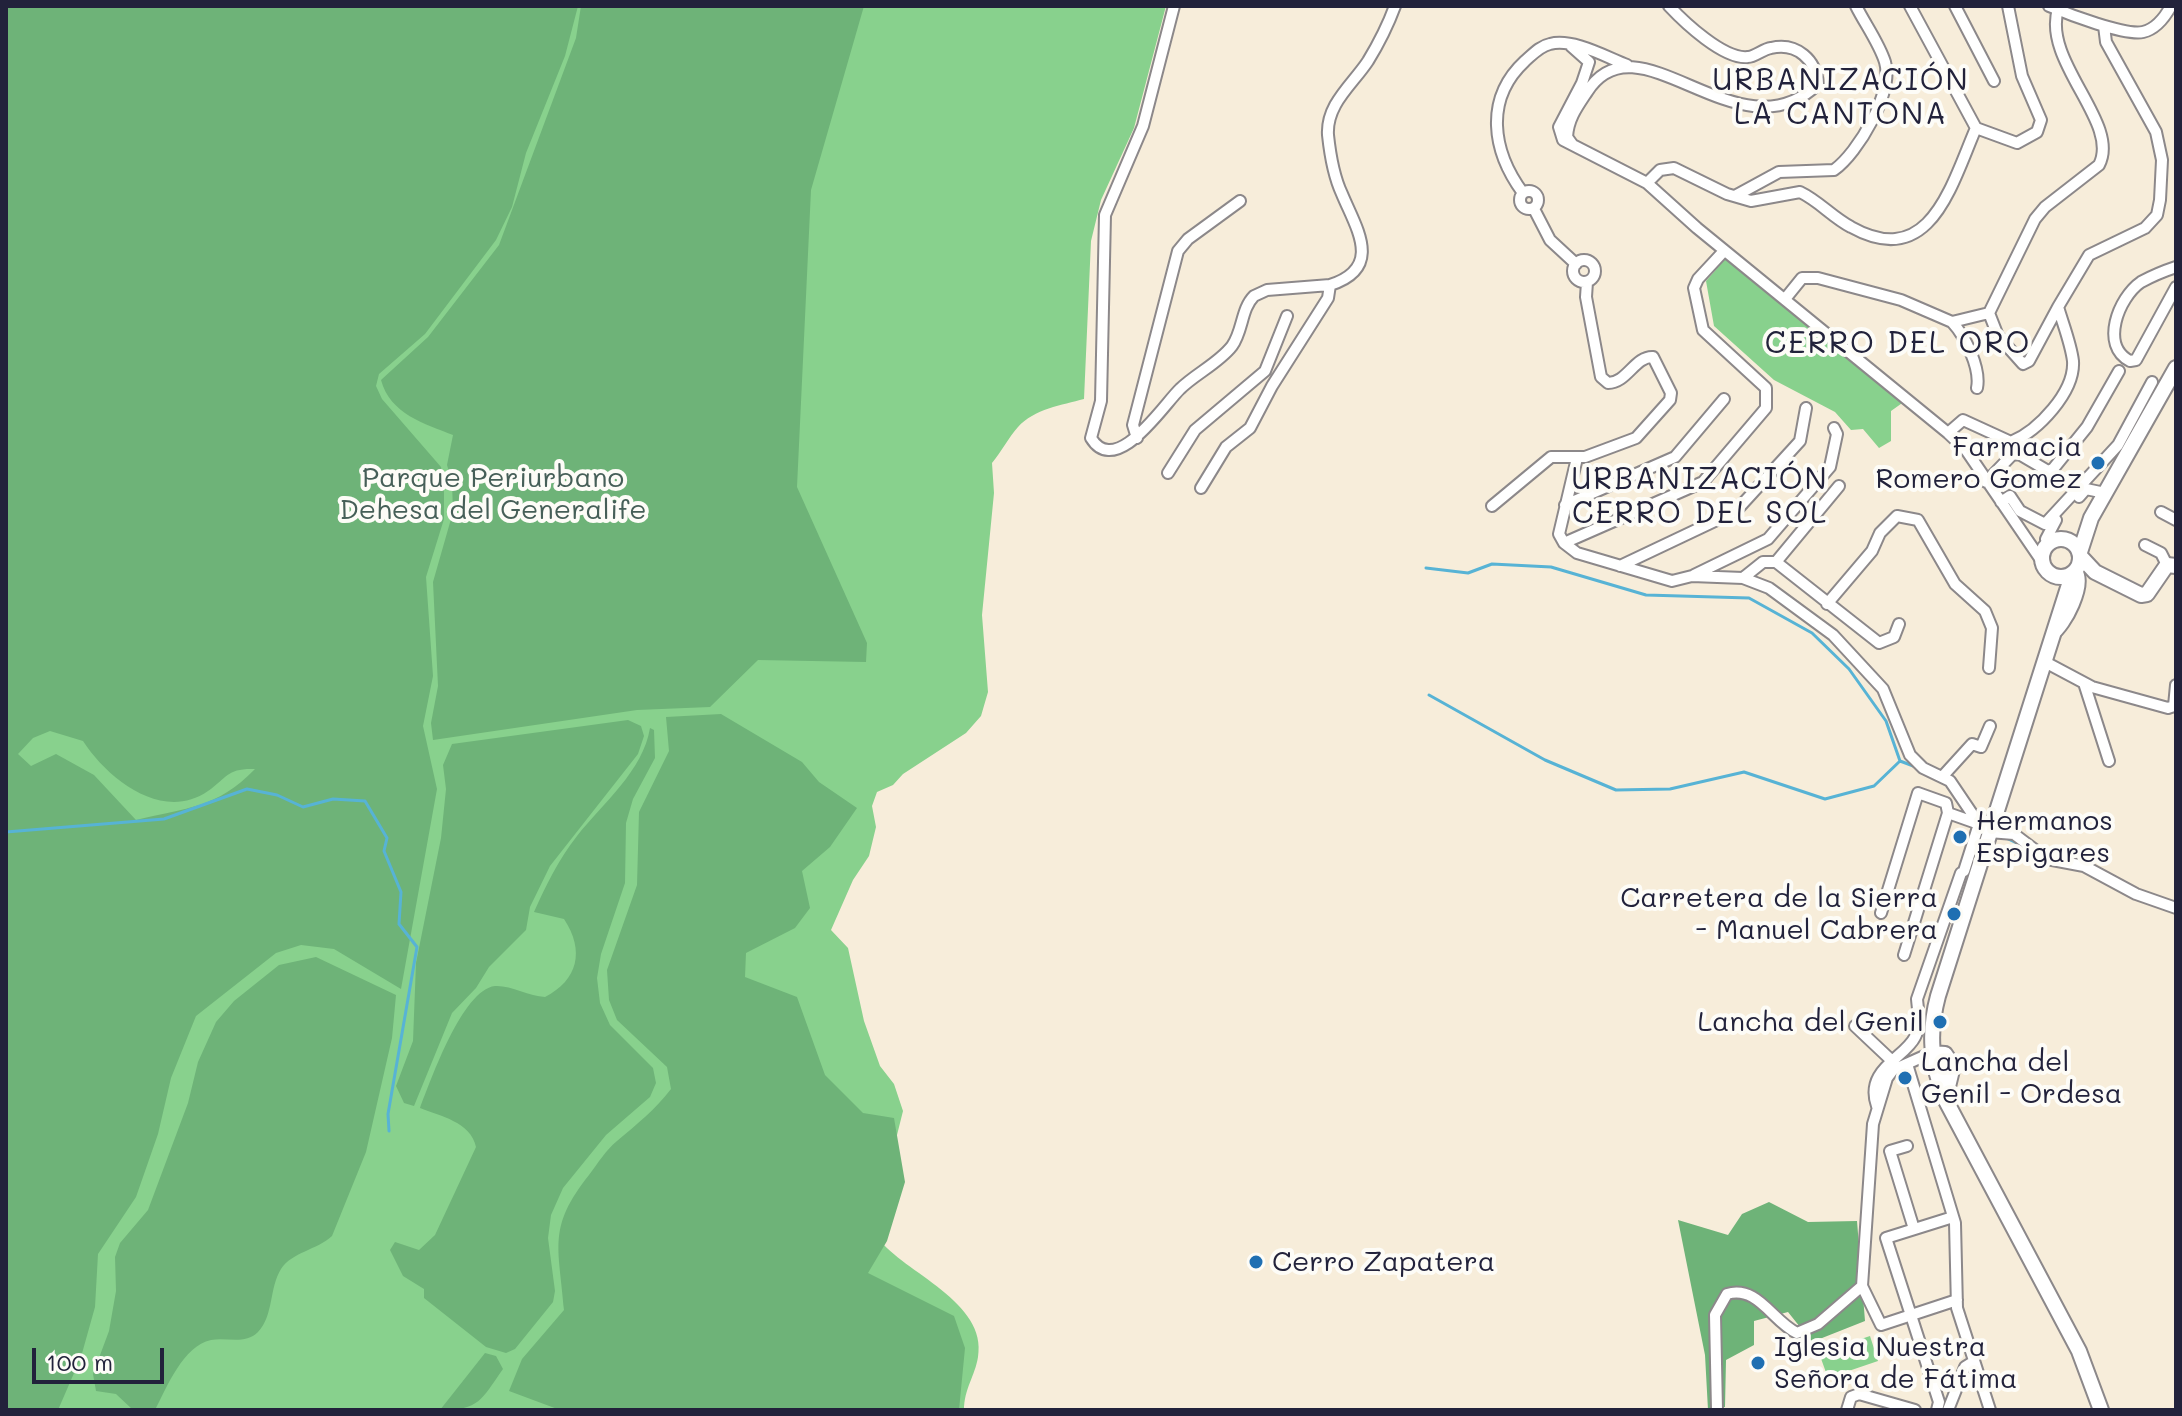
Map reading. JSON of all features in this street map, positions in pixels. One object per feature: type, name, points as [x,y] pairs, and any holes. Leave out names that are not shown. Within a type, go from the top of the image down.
[{"type":"street","points":[[1174,6],[1143,126],[1105,215],[1101,401],[1091,438],[1097,445],[1110,447],[1137,438],[1181,388],[1233,345],[1254,296],[1267,290],[1330,285],[1352,272],[1363,248],[1361,234],[1336,179],[1328,135],[1329,119],[1340,97],[1381,39],[1395,6]]},
{"type":"street","points":[[1576,264],[1550,240],[1534,209],[1539,201],[1537,195],[1532,191],[1523,193],[1514,180],[1499,143],[1494,117],[1505,82],[1540,48],[1550,44],[1571,46],[1594,56],[1670,77],[1752,109],[1789,104],[1818,84],[1817,69],[1808,57],[1789,47],[1773,47],[1748,58],[1729,52],[1706,38],[1669,6]]},
{"type":"street","points":[[1735,196],[1779,172],[1834,170],[1857,147],[1887,86],[1885,62],[1856,6]]},
{"type":"street","points":[[1910,6],[1976,128],[2017,143],[2037,132],[2041,120],[2022,76],[2008,6]]},
{"type":"street","points":[[1955,6],[1994,81]]},
{"type":"street","points":[[2104,26],[2106,42],[2156,132],[2162,160],[2157,215],[2145,228],[2089,255],[2029,361],[2023,364],[1998,336],[1989,313],[2035,219],[2045,207],[2099,165],[2103,156],[2104,144],[2065,65],[2054,20],[2061,9],[2104,26],[2140,33],[2155,27],[2171,6]]},
{"type":"street","points":[[1594,56],[1605,68],[1604,75]]},
{"type":"street","points":[[1594,56],[1559,127],[1563,140],[1647,183],[1724,251],[1948,433],[1966,450],[2024,533],[2045,550]]},
{"type":"street","points":[[1574,146],[1567,137],[1572,115],[1592,84],[1617,68],[1632,67]]},
{"type":"street","points":[[1647,183],[1660,170],[1674,168],[1751,201],[1800,192],[1867,235],[1907,239],[1922,231],[1938,207],[1976,128]]},
{"type":"street","points":[[1137,438],[1133,425],[1178,251],[1188,239],[1240,201]]},
{"type":"street","points":[[1564,543],[1703,482],[1766,408],[1766,388],[1703,330],[1694,288],[1698,279],[1724,251]]},
{"type":"street","points":[[1492,506],[1547,459],[1558,455],[1577,458],[1640,435],[1671,397],[1655,360],[1650,356],[1617,382],[1603,380],[1586,297],[1587,282],[1594,274],[1592,264],[1586,261],[1576,264]]},
{"type":"street","points":[[1576,264],[1575,277],[1587,282]]},
{"type":"street","points":[[2176,267],[2132,290],[2114,323],[2115,351],[2130,361],[2136,360],[2176,287]]},
{"type":"street","points":[[1785,299],[1802,278],[1818,278],[1901,300],[1952,322],[1959,329],[1976,369],[1977,388]]},
{"type":"street","points":[[1201,488],[1226,447],[1250,428],[1328,298],[1330,285]]},
{"type":"street","points":[[1948,433],[1963,420],[2011,442],[2026,436],[2042,421],[2071,377],[2073,361],[2058,307]]},
{"type":"street","points":[[1952,322],[1989,313]]},
{"type":"street","points":[[1168,473],[1195,430],[1265,371],[1287,316]]},
{"type":"street","points":[[1273,350],[1290,357]]},
{"type":"street","points":[[2101,1410],[2079,1351],[1945,1099],[1931,1053],[1934,1009],[1984,828],[2045,662],[2091,518],[2176,368]]},
{"type":"street","points":[[1986,482],[2012,455],[2019,454],[2048,471],[2053,469],[2087,427],[2119,371]]},
{"type":"street","points":[[2001,502],[2010,496],[2020,511],[2045,524],[2118,445],[2152,382]]},
{"type":"street","points":[[1565,505],[1675,457],[1724,399]]},
{"type":"street","points":[[1620,566],[1736,511],[1800,441],[1806,408]]},
{"type":"street","points":[[1577,458],[1559,534],[1564,543],[1577,553],[1672,581],[1692,576],[1768,539],[1830,467],[1837,434],[1834,428]]},
{"type":"street","points":[[1776,562],[1839,486]]},
{"type":"street","points":[[2058,615],[2045,550],[2046,539],[2052,524],[2086,489],[2105,493]]},
{"type":"street","points":[[2161,512],[2176,520]]},
{"type":"street","points":[[1827,604],[1872,551],[1880,533],[1897,516],[1918,520],[1955,584],[1985,611],[1992,628],[1989,668]]},
{"type":"street","points":[[2045,550],[2091,518]]},
{"type":"street","points":[[2053,635],[2063,629],[2081,582],[2078,565],[2063,539]]},
{"type":"street","points":[[2052,575],[2078,565],[2141,595],[2147,594],[2172,565],[2161,553],[2145,545]]},
{"type":"street","points":[[1743,578],[1763,562],[1776,562],[1879,643],[1894,637],[1899,624]]},
{"type":"street","points":[[1692,576],[1743,578],[1769,588],[1833,635],[1883,689],[1910,755],[1923,768],[1950,781],[1984,828]]},
{"type":"street","points":[[2045,662],[2084,683],[2168,708],[2174,706],[2176,685]]},
{"type":"street","points":[[2084,683],[2109,761]]},
{"type":"street","points":[[1942,777],[1972,744],[1981,747],[1990,726]]},
{"type":"street","points":[[1881,913],[1918,793],[1946,803],[1948,813],[1904,955]]},
{"type":"street","points":[[1948,813],[1984,828],[2014,834],[2047,859],[2084,866],[2136,894],[2176,908]]},
{"type":"street","points":[[1877,1108],[1874,1088],[1890,1059],[1915,1039],[1919,1019],[1917,999],[1962,872],[1984,828]]},
{"type":"street","points":[[1855,1026],[1890,1059]]},
{"type":"street","points":[[1931,1053],[1893,1070],[1887,1078],[1877,1108],[1870,1156],[1862,1286],[1881,1325],[1957,1300]]},
{"type":"street","points":[[1907,1064],[1953,1217],[1957,1300],[1973,1362],[1990,1410]]},
{"type":"street","points":[[1907,1146],[1890,1151],[1914,1229]]},
{"type":"street","points":[[1937,1410],[1939,1402],[1886,1238],[1953,1217]]},
{"type":"street","points":[[1717,1410],[1715,1315],[1727,1294],[1739,1291],[1758,1298],[1783,1326],[1797,1333],[1818,1324],[1862,1286]]},
{"type":"street","points":[[1948,1410],[1965,1367],[1973,1362]]},
{"type":"street","points":[[1847,1410],[1855,1394],[1915,1410]]},
{"type":"green space","name":"Parque Periurbano Dehesa del Generalife","points":[[6,6],[1166,6],[1134,128],[1101,200],[1091,241],[1084,399],[1032,416],[1015,431],[992,463],[994,493],[982,615],[988,692],[981,716],[966,733],[903,774],[893,785],[877,792],[872,806],[876,827],[869,856],[853,880],[831,930],[848,948],[864,1021],[880,1066],[894,1084],[903,1111],[887,1175],[879,1239],[957,1304],[970,1320],[978,1337],[978,1357],[964,1410],[6,1410]]},
{"type":"green space","points":[[6,6],[578,6],[565,56],[526,153],[512,207],[496,240],[425,334],[379,374],[376,386],[382,399],[441,467],[444,491],[444,519],[426,577],[433,676],[423,726],[437,789],[401,989],[334,949],[301,945],[276,953],[196,1016],[171,1078],[158,1134],[136,1197],[98,1254],[95,1307],[81,1357],[58,1410],[6,1410]],"holes":[[[50,731],[83,741],[121,782],[137,792],[172,802],[190,800],[233,772],[255,769],[214,799],[136,820],[94,775],[56,754],[31,766],[18,754],[33,738]]]},
{"type":"green space","points":[[581,6],[864,6],[811,190],[797,487],[867,643],[866,662],[758,660],[710,707],[637,710],[433,740],[431,723],[438,686],[433,582],[453,512],[452,482],[447,465],[453,435],[420,422],[400,409],[381,380],[428,337],[499,245],[576,38]]},
{"type":"green space","points":[[1727,257],[1905,401],[1891,411],[1891,441],[1879,448],[1863,429],[1851,430],[1835,412],[1774,380],[1714,326],[1706,281]]},
{"type":"green space","points":[[721,714],[802,762],[819,782],[857,808],[830,847],[802,871],[810,908],[795,928],[746,953],[745,977],[797,997],[825,1075],[863,1113],[894,1118],[905,1182],[887,1241],[868,1273],[954,1316],[965,1348],[959,1410],[560,1410],[509,1391],[522,1359],[564,1310],[559,1238],[567,1209],[609,1148],[671,1089],[667,1067],[617,1020],[609,1000],[607,970],[637,885],[639,812],[669,751],[666,717]]},
{"type":"green space","points":[[628,720],[641,726],[644,736],[638,754],[550,866],[530,907],[526,930],[489,967],[476,988],[452,1013],[414,1106],[404,1103],[396,1086],[413,1041],[416,963],[441,838],[446,789],[443,765],[452,744]]},
{"type":"green space","points":[[650,728],[654,730],[655,758],[633,799],[626,823],[625,883],[601,954],[597,978],[600,1003],[610,1025],[653,1068],[656,1083],[650,1097],[606,1135],[563,1188],[551,1215],[548,1238],[555,1291],[553,1302],[515,1349],[506,1353],[486,1347],[424,1298],[424,1289],[403,1276],[390,1250],[395,1242],[419,1250],[435,1235],[476,1147],[468,1131],[461,1126],[420,1108],[449,1038],[471,1003],[483,991],[501,986],[545,997],[565,982],[571,973],[575,964],[575,942],[564,919],[534,912],[570,845],[631,772],[646,744]]},
{"type":"green space","points":[[316,957],[396,995],[392,1038],[366,1152],[332,1236],[292,1259],[281,1269],[267,1318],[258,1332],[247,1338],[217,1339],[201,1344],[177,1369],[155,1410],[133,1410],[116,1394],[96,1391],[93,1374],[109,1331],[116,1291],[115,1257],[120,1243],[148,1210],[188,1103],[198,1062],[216,1022],[234,1001],[279,965]]},
{"type":"green space","points":[[1769,1202],[1808,1222],[1857,1221],[1865,1321],[1812,1342],[1788,1312],[1754,1321],[1754,1345],[1726,1360],[1725,1407],[1708,1410],[1705,1355],[1678,1220],[1728,1235],[1742,1214]]},
{"type":"green space","points":[[1870,1336],[1878,1361],[1828,1378],[1819,1353]]},
{"type":"green space","points":[[485,1353],[496,1356],[503,1369],[484,1396],[464,1408],[440,1410]]},
{"type":"waterway","points":[[1426,568],[1468,573],[1492,564],[1551,567],[1646,595],[1749,598],[1812,633],[1849,669],[1886,721],[1900,761],[1916,767]]},
{"type":"waterway","points":[[1429,695],[1545,760],[1616,790],[1670,789],[1744,772],[1825,799],[1874,786],[1900,761]]},
{"type":"waterway","points":[[6,832],[164,819],[247,789],[277,795],[303,807],[333,799],[365,801],[387,838],[384,851],[401,892],[399,924],[417,947],[388,1114],[389,1131]]},
{"type":"waterway","points":[[1974,808],[1989,822]]},
{"type":"waterway","points":[[2006,838],[2021,845]]},
{"type":"place","name":"Farmacia Romero Gomez","points":[[2098,463]]},
{"type":"place","name":"Hermanos Espigares","points":[[1960,837]]},
{"type":"place","name":"Carretera de la Sierra - Manuel Cabrera","points":[[1954,914]]},
{"type":"place","name":"Lancha del Genil","points":[[1940,1022]]},
{"type":"place","name":"Lancha del Genil - Ordesa","points":[[1905,1078]]},
{"type":"place","name":"Cerro Zapatera","points":[[1256,1262]]},
{"type":"place","name":"Iglesia Nuestra Señora de Fátima","points":[[1758,1363]]},
{"type":"district","name":"URBANIZACIÓN LA CANTONA","points":[[1841,98]]},
{"type":"district","name":"CERRO DEL ORO","points":[[1898,344]]},
{"type":"district","name":"URBANIZACIÓN CERRO DEL SOL","points":[[1700,497]]}]
